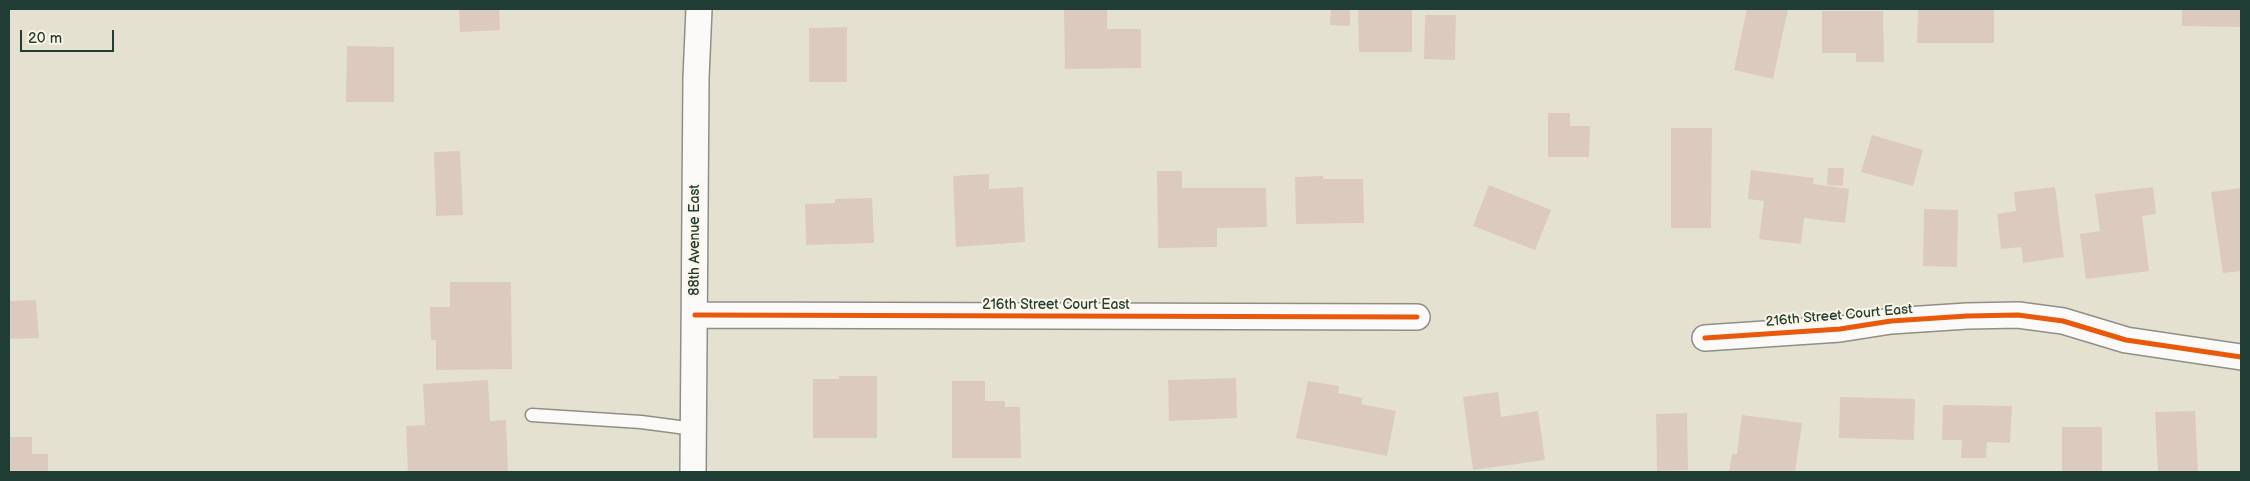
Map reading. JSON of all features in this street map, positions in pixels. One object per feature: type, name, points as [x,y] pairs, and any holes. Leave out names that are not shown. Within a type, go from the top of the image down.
[{"type":"street","name":"88th Avenue East","points":[[693,472],[696,78],[699,9]]},
{"type":"street","name":"216th Street Court East","points":[[694,315],[1417,317]]},
{"type":"street","name":"216th Street Court East","points":[[1705,338],[1840,329],[1900,321],[2018,315],[2063,321],[2126,340],[2241,357]]},
{"type":"lane","points":[[532,415],[641,422],[694,428]]},
{"type":"building","points":[[459,9],[499,9],[500,30],[460,32]]},
{"type":"building","points":[[1064,9],[1107,9],[1107,29],[1141,29],[1141,68],[1065,69]]},
{"type":"building","points":[[1331,9],[1350,9],[1350,26],[1330,25]]},
{"type":"building","points":[[1358,9],[1412,9],[1412,52],[1359,52]]},
{"type":"building","points":[[1747,9],[1788,9],[1773,79],[1734,70]]},
{"type":"building","points":[[1918,9],[1994,9],[1994,43],[1917,43]]},
{"type":"building","points":[[2182,9],[2241,9],[2241,27],[2182,26]]},
{"type":"building","points":[[1822,11],[1883,11],[1884,62],[1856,62],[1856,53],[1822,53]]},
{"type":"building","points":[[1425,15],[1456,15],[1455,60],[1424,59]]},
{"type":"building","points":[[847,27],[847,82],[809,82],[809,28]]},
{"type":"building","points":[[347,46],[394,47],[394,102],[346,102]]},
{"type":"building","points":[[1548,113],[1570,113],[1570,126],[1590,126],[1589,157],[1548,157]]},
{"type":"building","points":[[1671,128],[1712,128],[1711,228],[1671,228]]},
{"type":"building","points":[[1872,135],[1923,150],[1913,186],[1861,172]]},
{"type":"building","points":[[460,151],[463,215],[436,216],[434,152]]},
{"type":"building","points":[[1828,168],[1844,168],[1843,186],[1827,185]]},
{"type":"building","points":[[1751,170],[1814,178],[1813,184],[1849,189],[1845,223],[1804,218],[1801,244],[1759,239],[1764,201],[1748,199]]},
{"type":"building","points":[[1157,171],[1182,171],[1182,188],[1266,188],[1267,227],[1217,228],[1217,247],[1158,248]]},
{"type":"building","points":[[989,174],[989,189],[1023,187],[1025,242],[956,247],[953,176]]},
{"type":"building","points":[[1323,176],[1323,179],[1363,179],[1364,223],[1296,224],[1295,177]]},
{"type":"building","points":[[1489,185],[1551,210],[1535,250],[1473,226]]},
{"type":"building","points":[[2055,187],[2064,257],[2023,263],[2021,247],[2001,249],[1997,214],[2016,211],[2014,192]]},
{"type":"building","points":[[2153,187],[2156,214],[2142,216],[2149,271],[2086,279],[2080,234],[2100,231],[2095,194]]},
{"type":"building","points":[[2241,188],[2241,271],[2223,273],[2211,192]]},
{"type":"building","points":[[872,198],[874,243],[806,245],[805,204],[835,203],[835,199]]},
{"type":"building","points":[[1924,209],[1958,210],[1957,267],[1923,266]]},
{"type":"building","points":[[450,282],[511,282],[512,369],[436,370],[436,340],[431,340],[430,307],[450,307]]},
{"type":"building","points":[[36,300],[39,338],[9,339],[9,301]]},
{"type":"building","points":[[839,376],[877,376],[877,438],[813,438],[813,379],[839,379]]},
{"type":"building","points":[[1236,378],[1237,418],[1169,421],[1168,380]]},
{"type":"building","points":[[488,380],[490,421],[506,420],[508,472],[408,472],[406,426],[425,425],[423,384]]},
{"type":"building","points":[[952,381],[985,381],[985,401],[1005,401],[1005,407],[1020,407],[1021,458],[952,458]]},
{"type":"building","points":[[1308,381],[1339,386],[1338,393],[1363,398],[1361,404],[1396,411],[1387,456],[1296,438]]},
{"type":"building","points":[[1498,392],[1501,417],[1538,411],[1545,460],[1473,470],[1463,397]]},
{"type":"building","points":[[1840,397],[1915,399],[1914,440],[1839,438]]},
{"type":"building","points":[[1943,405],[2012,406],[2010,443],[1987,442],[1986,458],[1961,458],[1962,440],[1942,440]]},
{"type":"building","points":[[2195,411],[2198,472],[2158,472],[2155,412]]},
{"type":"building","points":[[1687,413],[1688,470],[1657,471],[1656,414]]},
{"type":"building","points":[[1742,415],[1802,423],[1795,472],[1729,472],[1732,454],[1737,454]]},
{"type":"building","points":[[2062,427],[2102,427],[2102,472],[2062,472]]},
{"type":"building","points":[[9,437],[32,437],[32,454],[48,454],[48,471],[9,472]]},
{"type":"cycle path","points":[[695,315],[1417,317]]},
{"type":"cycle path","points":[[1705,338],[1840,329],[1891,321],[2018,315],[2063,321],[2126,340],[2241,357]]}]
